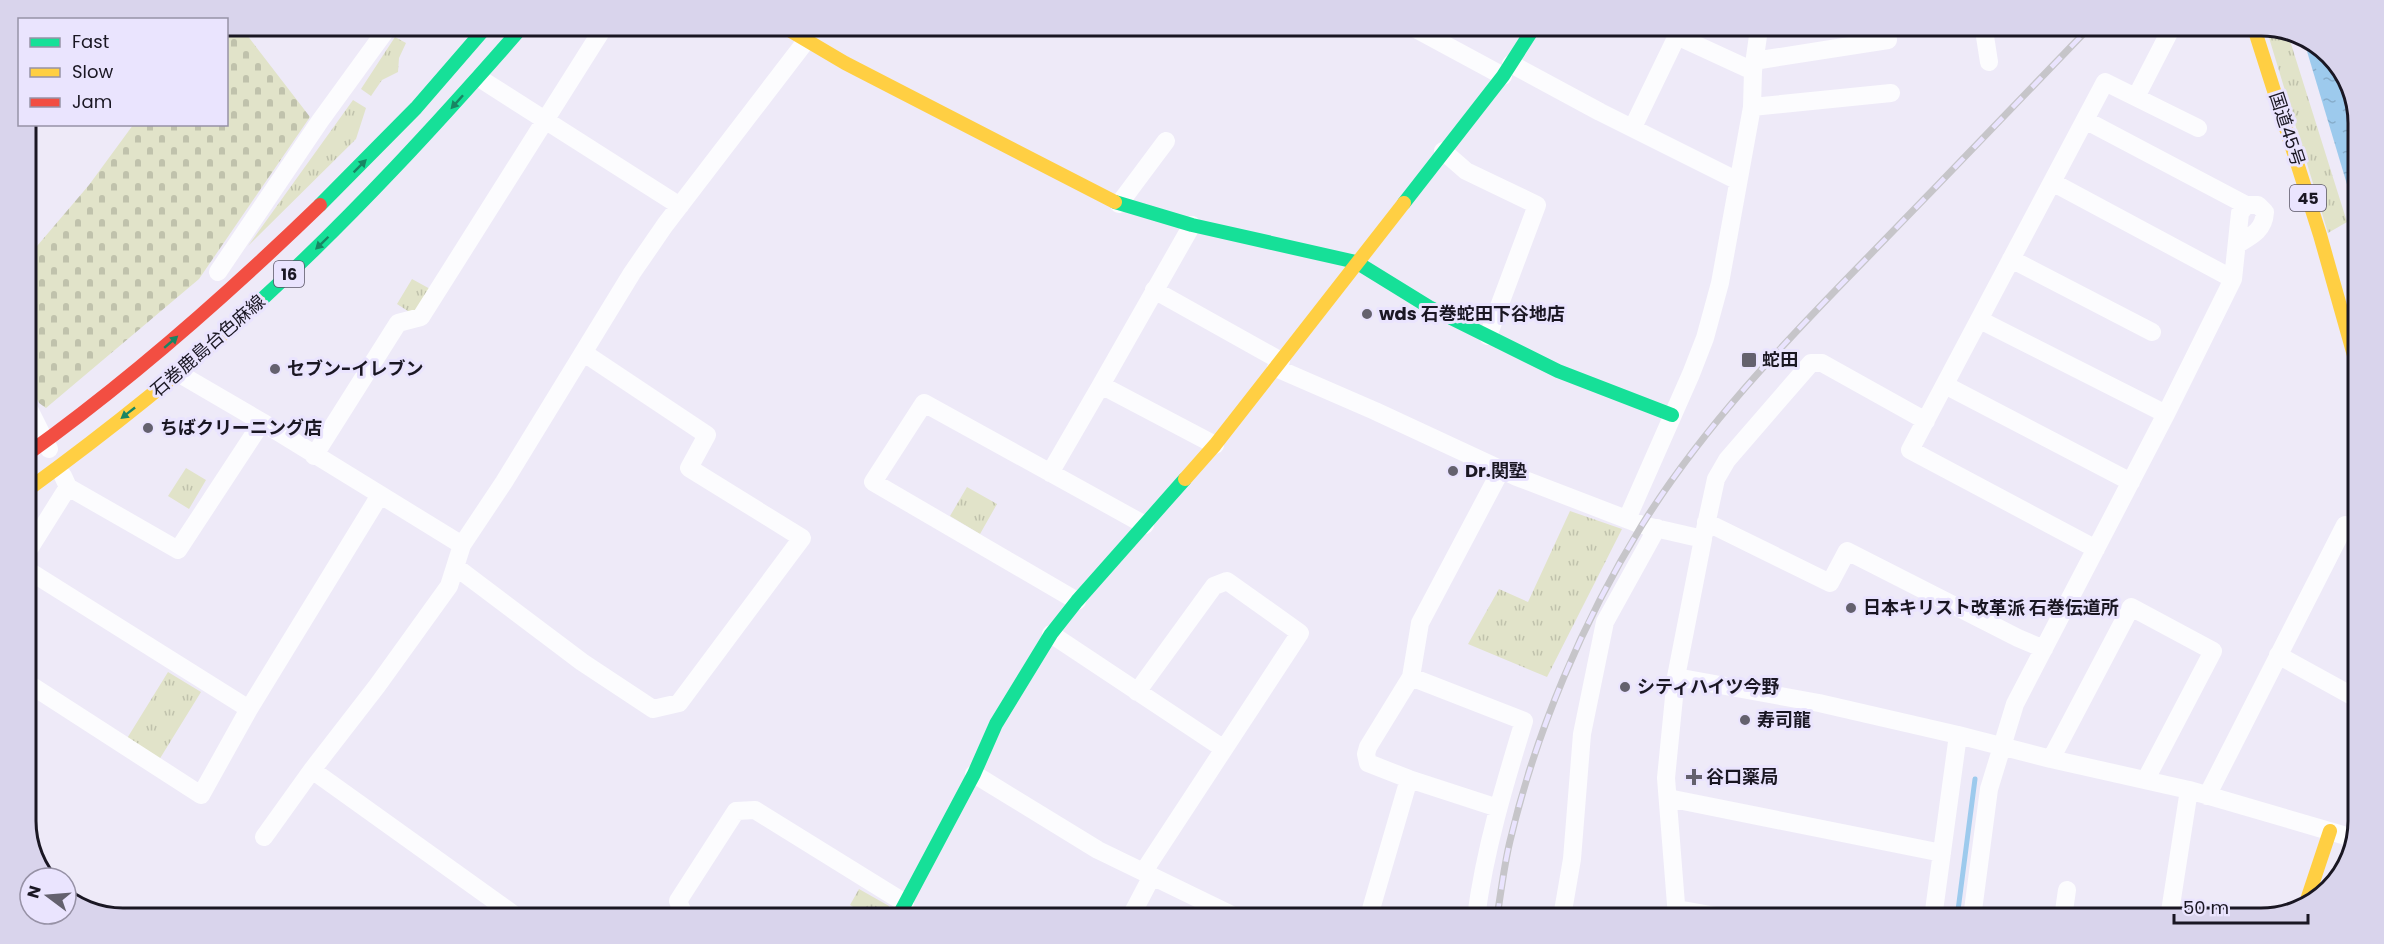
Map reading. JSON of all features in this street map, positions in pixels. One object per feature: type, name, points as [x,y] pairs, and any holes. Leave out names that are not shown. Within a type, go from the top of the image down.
[{"type":"main road","name":"石巻鹿島台色麻線","points":[[36,448],[158,353],[245,277],[405,120],[478,36]]},
{"type":"main road","name":"石巻鹿島台色麻線","points":[[36,484],[178,373],[325,240],[424,139],[515,36]]},
{"type":"main road","points":[[798,36],[1119,204],[1192,225],[1356,262],[1429,307],[1558,371],[1672,415]]},
{"type":"main road","points":[[903,908],[974,774],[996,724],[1051,634],[1077,601],[1215,445],[1507,70],[1529,36]]},
{"type":"main road","name":"国道45号","points":[[2257,36],[2320,235],[2348,337]]},
{"type":"main road","points":[[2309,893],[2330,831]]},
{"type":"street","points":[[218,272],[320,121],[382,36]]},
{"type":"street","points":[[314,456],[398,323],[421,317],[598,36]]},
{"type":"street","points":[[1432,36],[1633,128],[1738,181]]},
{"type":"street","points":[[1633,128],[1677,36],[1754,66],[1888,40],[1888,36]]},
{"type":"street","points":[[1627,519],[1705,338],[1720,284],[1752,107],[1758,36]]},
{"type":"street","points":[[1985,36],[1989,62]]},
{"type":"street","points":[[2136,98],[2167,36]]},
{"type":"street","points":[[264,837],[449,586],[462,545],[632,273],[806,41]]},
{"type":"street","points":[[479,78],[543,121],[680,206]]},
{"type":"street","points":[[2096,549],[1910,450],[2105,82],[2199,128]]},
{"type":"street","points":[[1752,107],[1891,93]]},
{"type":"street","points":[[2085,120],[2246,205],[2258,205],[2265,212],[2264,222],[2254,235],[2238,244]]},
{"type":"street","points":[[1119,204],[1166,141]]},
{"type":"street","points":[[1443,151],[1466,171],[1537,205],[1488,336]]},
{"type":"street","points":[[2052,182],[2233,279]]},
{"type":"street","points":[[1973,908],[1989,789],[2015,704],[2166,414],[2233,279],[2240,213],[2246,205]]},
{"type":"street","points":[[1050,473],[1192,225]]},
{"type":"street","points":[[2011,259],[2152,332]]},
{"type":"street","points":[[1154,290],[1278,365],[1501,470],[1627,519],[1658,528],[1705,530],[1830,583],[1847,551],[2044,649]]},
{"type":"street","points":[[1980,320],[2166,414]]},
{"type":"street","points":[[456,567],[582,662],[653,709],[679,703],[801,538],[689,468],[707,435],[584,353]]},
{"type":"street","points":[[1677,908],[1666,778],[1676,677],[1716,479],[1727,460],[1811,363],[1822,363],[1926,421]]},
{"type":"street","points":[[178,373],[462,545]]},
{"type":"street","points":[[1101,385],[1215,445]]},
{"type":"street","points":[[1945,386],[2131,482]]},
{"type":"street","points":[[1077,601],[873,482],[924,404],[1145,525]]},
{"type":"street","points":[[36,422],[68,487],[178,550],[262,422]]},
{"type":"street","points":[[1498,808],[1368,763],[1366,754],[1411,676],[1420,622],[1501,470]]},
{"type":"street","points":[[36,538],[68,487]]},
{"type":"street","points":[[36,688],[201,795],[249,709],[380,495]]},
{"type":"street","points":[[2207,796],[2345,525]]},
{"type":"street","points":[[1564,908],[1572,859],[1581,734],[1605,622],[1658,528]]},
{"type":"street","points":[[36,575],[249,709]]},
{"type":"street","points":[[1134,908],[1148,873],[1224,749],[1300,633],[1227,581],[1214,586],[1137,692]]},
{"type":"street","points":[[2051,759],[2131,607],[2213,651],[2146,779]]},
{"type":"street","points":[[1051,634],[1224,749]]},
{"type":"street","points":[[2278,655],[2348,694]]},
{"type":"street","points":[[1411,676],[1524,721],[1498,808],[1482,876],[1477,908]]},
{"type":"street","points":[[1676,677],[1819,703],[2002,744],[2051,759],[2189,790],[2346,836]]},
{"type":"street","points":[[1934,908],[1958,735]]},
{"type":"street","points":[[312,770],[505,908]]},
{"type":"street","points":[[974,774],[1098,850],[1218,908]]},
{"type":"street","points":[[1371,908],[1409,779]]},
{"type":"street","points":[[2171,908],[2189,790]]},
{"type":"street","points":[[1668,798],[1942,853]]},
{"type":"street","points":[[681,908],[678,901],[736,811],[756,810],[901,908]]},
{"type":"street","points":[[2064,908],[2067,890]]},
{"type":"green space","points":[[228,36],[248,36],[310,117],[199,279],[46,408],[36,397],[36,247],[89,185],[132,126],[228,126]]},
{"type":"green space","points":[[395,37],[406,43],[399,58],[398,72],[382,80],[371,96],[361,89]]},
{"type":"green space","points":[[2269,37],[2290,42],[2347,222],[2328,233]]},
{"type":"green space","points":[[353,100],[366,108],[356,139],[248,246]]},
{"type":"green space","points":[[412,279],[432,290],[419,311],[411,313],[397,304]]},
{"type":"green space","points":[[186,468],[206,480],[189,509],[168,496]]},
{"type":"green space","points":[[967,487],[997,504],[980,534],[950,516]]},
{"type":"green space","points":[[1570,511],[1622,529],[1547,677],[1468,644],[1499,589],[1528,602]]},
{"type":"green space","points":[[168,672],[201,692],[159,760],[126,740]]},
{"type":"green space","points":[[859,889],[889,906],[889,908],[855,908],[850,905]]},
{"type":"water","points":[[2306,49],[2330,70],[2345,101],[2348,117],[2348,188]]},
{"type":"waterway","points":[[1958,908],[1975,779]]},
{"type":"railway","points":[[1498,908],[1504,869],[1521,800],[1533,759],[1564,678],[1600,599],[1642,525],[1666,489],[1718,420],[1774,355],[2081,36]]},
{"type":"traffic: fast","points":[[320,205],[416,108],[478,36]]},
{"type":"traffic: fast","points":[[259,302],[395,168],[514,36]]},
{"type":"traffic: fast","points":[[1404,203],[1503,76],[1529,36]]},
{"type":"traffic: fast","points":[[1115,202],[1192,225],[1356,262],[1429,307],[1558,371],[1672,415]]},
{"type":"traffic: fast","points":[[903,908],[974,774],[996,724],[1051,634],[1077,601],[1185,479]]},
{"type":"traffic: slow","points":[[799,36],[845,63],[1115,202]]},
{"type":"traffic: slow","points":[[2257,36],[2320,235],[2348,334]]},
{"type":"traffic: slow","points":[[1185,479],[1215,445],[1404,203]]},
{"type":"traffic: slow","points":[[36,484],[145,400],[259,302]]},
{"type":"traffic: slow","points":[[2309,893],[2330,831]]},
{"type":"traffic: jam","points":[[36,448],[178,336],[320,205]]},
{"type":"place","name":"wds 石巻蛇田下谷地店","points":[[1367,314]]},
{"type":"place","name":"蛇田","points":[[1749,360]]},
{"type":"place","name":"セブン-イレブン","points":[[275,369]]},
{"type":"place","name":"ちばクリーニング店","points":[[148,428]]},
{"type":"place","name":"Dr.関塾","points":[[1453,471]]},
{"type":"place","name":"日本キリスト改革派 石巻伝道所","points":[[1851,608]]},
{"type":"place","name":"シティハイツ今野","points":[[1625,687]]},
{"type":"place","name":"寿司龍","points":[[1745,720]]},
{"type":"place","name":"谷口薬局","points":[[1694,777]]}]
